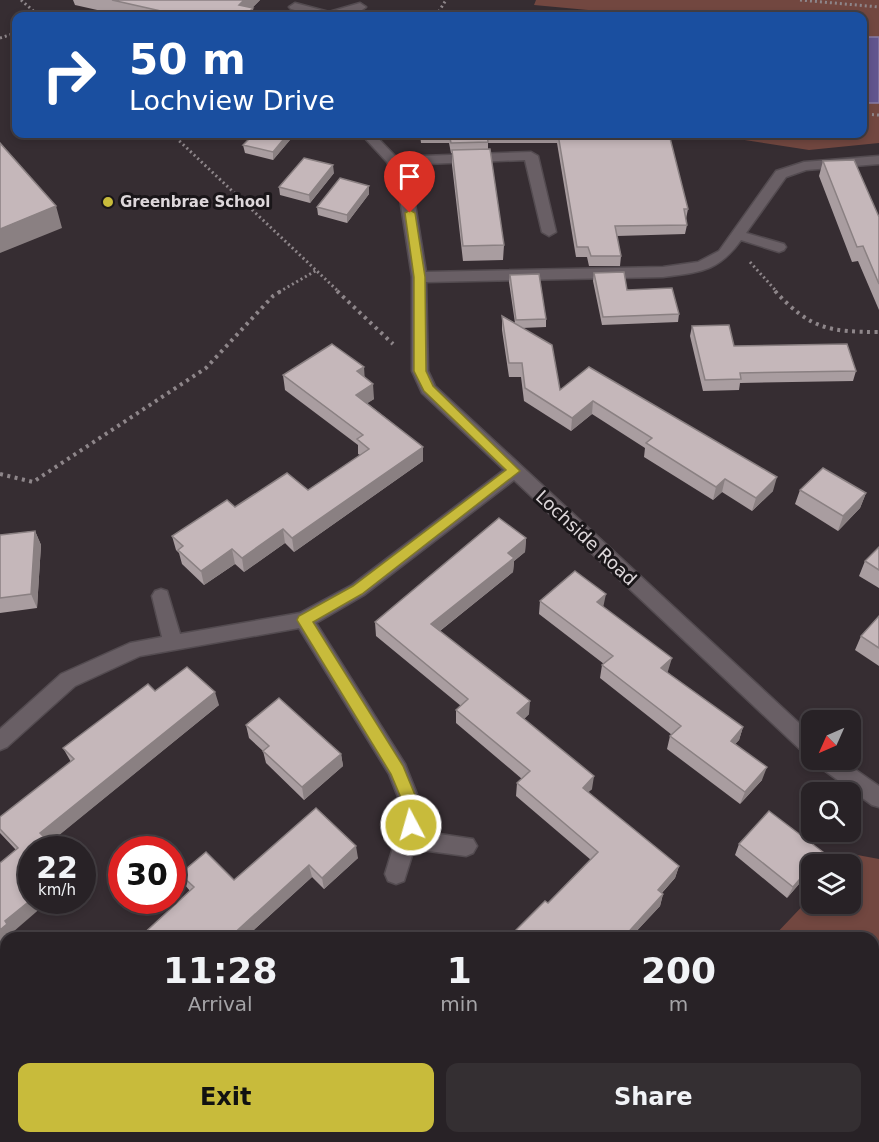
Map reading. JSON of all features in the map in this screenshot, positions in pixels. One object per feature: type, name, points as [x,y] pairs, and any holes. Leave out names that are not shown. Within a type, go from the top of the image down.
[{"type":"street","points":[[295,5],[317,12]]},
{"type":"street","points":[[343,12],[360,7]]},
{"type":"street","points":[[371,138],[393,161],[406,192],[419,277],[420,371]]},
{"type":"street","points":[[393,161],[531,156],[549,232]]},
{"type":"street","points":[[419,277],[663,272],[703,267],[713,263],[727,250],[781,174],[804,166],[879,160]]},
{"type":"street","points":[[738,235],[778,247]]},
{"type":"street","name":"Lochside Road","points":[[420,371],[428,388],[514,471],[801,738]]},
{"type":"street","points":[[0,741],[68,680],[137,649],[304,620],[358,590],[514,471]]},
{"type":"street","points":[[161,596],[173,643]]},
{"type":"street","points":[[304,620],[398,770],[414,812],[396,874]]},
{"type":"street","points":[[840,770],[879,798]]},
{"type":"street","points":[[408,839],[466,846]]},
{"type":"path","points":[[21,0],[34,12]]},
{"type":"path","points":[[800,0],[879,7]]},
{"type":"path","points":[[176,138],[317,270],[420,371]]},
{"type":"path","points":[[727,250],[744,257],[794,309],[810,322],[830,329],[879,332]]},
{"type":"path","points":[[0,474],[33,482],[206,368],[273,296],[317,270]]},
{"type":"shaded area","points":[[536,0],[879,0],[879,37],[867,37],[867,12],[609,12],[534,5]]},
{"type":"shaded area","points":[[867,37],[879,37],[879,103],[867,103]]},
{"type":"shaded area","points":[[867,103],[879,103],[879,143],[809,150],[732,138],[867,138]]},
{"type":"shaded area","points":[[861,856],[879,859],[879,932],[778,932],[801,908],[801,914],[861,914]]},
{"type":"building","points":[[112,0],[244,0],[239,5],[253,8],[249,12],[165,12]]},
{"type":"building","points":[[250,138],[285,138],[273,152],[243,145]]},
{"type":"building","points":[[450,138],[488,138],[488,142],[451,143]]},
{"type":"building","points":[[559,138],[670,138],[688,209],[684,209],[687,225],[615,226],[621,256],[591,256],[588,247],[577,247]]},
{"type":"building","points":[[0,143],[56,206],[0,229]]},
{"type":"building","points":[[490,149],[504,245],[463,246],[452,150]]},
{"type":"building","points":[[304,158],[333,165],[309,195],[279,187]]},
{"type":"building","points":[[854,160],[879,217],[879,284],[863,246],[857,247],[823,161]]},
{"type":"building","points":[[340,178],[369,186],[347,215],[317,207]]},
{"type":"building","points":[[624,272],[627,290],[672,288],[679,314],[603,317],[594,273]]},
{"type":"building","points":[[539,274],[546,319],[516,320],[510,275]]},
{"type":"building","points":[[502,316],[552,345],[560,390],[589,367],[777,477],[756,498],[725,479],[716,487],[646,443],[652,438],[593,401],[572,418],[525,388],[522,363],[509,363]]},
{"type":"building","points":[[729,325],[734,346],[847,344],[856,371],[740,373],[741,379],[705,380],[692,326]]},
{"type":"building","points":[[332,344],[364,367],[357,371],[373,384],[356,395],[423,447],[292,538],[283,529],[242,558],[232,549],[201,571],[178,550],[183,546],[172,536],[227,500],[235,507],[287,473],[308,490],[369,449],[357,439],[363,435],[283,375]]},
{"type":"building","points":[[823,468],[866,493],[843,516],[800,490]]},
{"type":"building","points":[[499,518],[526,538],[508,553],[514,558],[431,624],[530,701],[517,713],[594,776],[583,788],[679,866],[658,890],[663,894],[628,932],[514,932],[545,901],[548,903],[598,852],[517,783],[530,771],[456,710],[468,699],[375,622]]},
{"type":"building","points":[[35,531],[31,594],[0,598],[0,535]]},
{"type":"building","points":[[879,547],[879,570],[865,561]]},
{"type":"building","points":[[575,571],[606,594],[597,602],[672,658],[661,668],[743,727],[731,741],[767,767],[745,792],[670,736],[681,726],[602,665],[613,656],[540,601]]},
{"type":"building","points":[[879,616],[879,648],[861,636]]},
{"type":"building","points":[[187,667],[215,692],[40,833],[43,836],[18,836],[18,848],[0,829],[0,817],[74,759],[63,748],[148,684],[155,691]]},
{"type":"building","points":[[279,698],[341,754],[302,787],[263,751],[269,746],[246,725]]},
{"type":"building","points":[[316,808],[356,846],[322,878],[309,865],[236,932],[145,932],[165,914],[186,914],[186,894],[194,887],[186,880],[186,869],[206,852],[234,880]]},
{"type":"building","points":[[769,811],[801,835],[801,842],[810,842],[823,852],[821,854],[801,854],[801,878],[793,887],[739,844]]},
{"type":"building","points":[[18,848],[18,910],[5,921],[7,924],[0,930],[0,863]]},
{"type":"place","name":"Greenbrae School","points":[[108,202]]},
{"type":"route","points":[[410,213],[419,277],[420,371],[428,388],[514,471],[358,590],[304,620],[398,770],[414,812],[411,825]]}]
